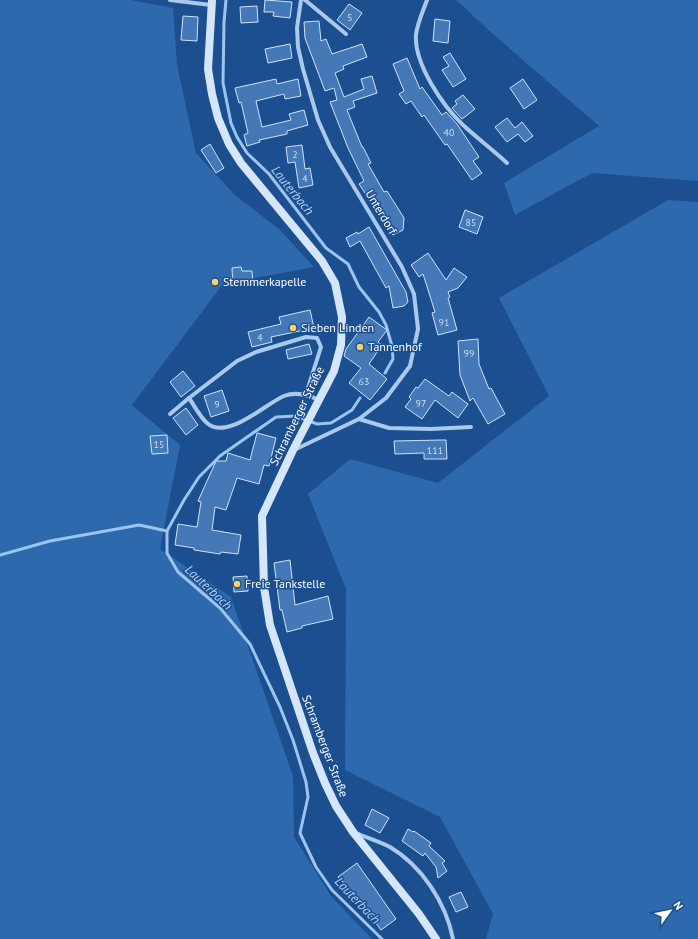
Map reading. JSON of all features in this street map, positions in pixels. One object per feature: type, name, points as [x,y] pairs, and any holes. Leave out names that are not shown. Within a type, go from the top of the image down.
[{"type":"main road","name":"Schramberger Straße","points":[[211,3],[208,69],[218,118],[229,144],[241,163],[322,262],[336,283],[342,317],[340,346],[334,371],[293,450],[262,516],[262,564],[266,605],[277,646],[312,753],[336,806],[353,832],[419,914],[436,939]]},
{"type":"street","name":"Schramberger Straße","points":[[170,0],[211,3]]},
{"type":"street","name":"Unterdorf","points":[[293,450],[359,419],[386,398],[410,366],[418,329],[414,294],[400,262],[330,147],[322,130],[303,69],[298,47],[297,28],[301,0]]},
{"type":"street","points":[[305,0],[346,34]]},
{"type":"street","points":[[427,0],[416,34],[416,48],[423,70],[442,99],[462,124],[507,163]]},
{"type":"street","points":[[170,414],[237,361],[256,352],[306,337],[317,338],[321,347],[306,394]]},
{"type":"street","points":[[189,398],[207,423],[219,428],[239,423],[285,395],[301,393],[320,400]]},
{"type":"street","points":[[359,419],[389,428],[431,429],[471,427]]},
{"type":"street","points":[[353,832],[390,847],[414,865],[438,896],[453,939]]},
{"type":"shaded area","points":[[0,0],[131,0],[173,8],[177,65],[196,153],[235,195],[280,230],[314,267],[223,284],[132,405],[180,445],[160,549],[231,597],[293,776],[294,837],[331,896],[372,939],[0,939]]},
{"type":"shaded area","points":[[456,0],[698,0],[698,181],[592,173],[515,215],[504,183],[599,126]]},
{"type":"shaded area","points":[[668,200],[698,202],[698,939],[486,939],[493,914],[440,817],[345,770],[346,589],[308,494],[350,459],[438,483],[549,396],[499,298]]},
{"type":"building","points":[[265,0],[292,2],[290,18],[273,16],[274,12],[264,12]]},
{"type":"building","points":[[349,4],[362,13],[350,30],[337,20]]},
{"type":"building","points":[[257,6],[258,22],[241,23],[240,7]]},
{"type":"building","points":[[183,16],[198,17],[197,41],[181,40]]},
{"type":"building","points":[[435,19],[450,21],[448,43],[433,41]]},
{"type":"building","points":[[319,21],[321,41],[326,39],[332,54],[362,44],[367,57],[343,66],[344,69],[335,73],[344,97],[364,89],[361,79],[372,76],[377,93],[353,101],[355,107],[347,110],[362,147],[371,163],[368,164],[384,192],[387,191],[404,218],[403,230],[393,235],[368,195],[367,196],[359,184],[364,181],[348,148],[330,102],[337,100],[334,88],[325,91],[305,38],[304,22]]},
{"type":"building","points":[[290,44],[292,58],[268,63],[265,49]]},
{"type":"building","points":[[450,53],[466,79],[453,87],[442,70],[449,66],[443,57]]},
{"type":"building","points":[[407,58],[420,89],[422,87],[442,115],[446,112],[457,124],[479,157],[473,161],[482,173],[472,180],[447,144],[445,145],[424,115],[422,117],[411,101],[406,104],[399,94],[404,91],[393,64]]},
{"type":"building","points":[[276,79],[277,84],[298,79],[301,96],[285,99],[284,94],[256,101],[262,127],[291,120],[289,114],[304,110],[308,125],[287,131],[287,134],[259,140],[260,142],[247,146],[244,135],[248,133],[241,102],[239,103],[235,88]]},
{"type":"building","points":[[523,79],[537,100],[524,109],[510,88]]},
{"type":"building","points":[[463,95],[475,109],[462,119],[452,108],[457,104],[455,101]]},
{"type":"building","points":[[507,118],[515,128],[522,122],[533,136],[525,142],[518,134],[507,142],[495,127]]},
{"type":"building","points":[[210,144],[224,168],[216,173],[201,150]]},
{"type":"building","points":[[302,145],[305,169],[310,168],[313,185],[299,188],[295,162],[288,163],[286,147]]},
{"type":"building","points":[[465,210],[483,217],[477,234],[459,227]]},
{"type":"building","points":[[369,227],[406,292],[408,302],[404,306],[393,308],[389,286],[386,288],[360,241],[350,247],[346,238],[357,232],[358,234]]},
{"type":"building","points":[[428,253],[446,280],[454,268],[467,277],[458,288],[448,292],[450,297],[448,298],[457,330],[438,335],[432,313],[435,312],[423,274],[419,277],[411,265]]},
{"type":"building","points":[[241,267],[242,271],[252,271],[253,285],[233,286],[232,268]]},
{"type":"building","points":[[310,310],[314,328],[271,337],[272,342],[252,347],[248,332],[281,324],[279,317]]},
{"type":"building","points":[[369,317],[387,330],[378,342],[382,345],[369,364],[387,379],[370,400],[349,383],[361,368],[344,356],[346,349]]},
{"type":"building","points":[[478,339],[479,364],[489,389],[491,388],[505,414],[488,424],[473,398],[470,401],[460,375],[458,341]]},
{"type":"building","points":[[309,344],[312,354],[288,359],[286,350]]},
{"type":"building","points":[[183,371],[195,386],[181,397],[170,382]]},
{"type":"building","points":[[425,379],[449,396],[452,392],[468,404],[458,418],[435,400],[422,419],[405,407],[411,399],[409,397],[416,387],[418,388]]},
{"type":"building","points":[[222,390],[229,411],[211,417],[204,396]]},
{"type":"building","points":[[186,408],[198,425],[186,435],[173,418]]},
{"type":"building","points":[[257,433],[276,438],[269,466],[264,465],[259,484],[237,478],[226,510],[215,507],[212,530],[241,535],[238,554],[221,552],[220,554],[175,545],[178,524],[197,527],[201,502],[198,501],[216,461],[226,461],[228,453],[250,460]]},
{"type":"building","points":[[167,435],[168,453],[152,454],[150,436]]},
{"type":"building","points":[[446,440],[447,459],[424,459],[424,453],[395,454],[394,441]]},
{"type":"building","points":[[290,560],[295,605],[328,596],[333,619],[302,626],[302,628],[287,632],[282,610],[280,610],[274,563]]},
{"type":"building","points":[[247,576],[248,591],[234,592],[233,577]]},
{"type":"building","points":[[372,809],[389,818],[380,833],[365,825]]},
{"type":"building","points":[[408,829],[413,832],[414,831],[431,843],[429,846],[445,861],[442,863],[447,871],[438,878],[436,867],[425,853],[423,856],[402,841]]},
{"type":"building","points":[[357,863],[396,919],[381,930],[357,897],[338,877]]},
{"type":"building","points":[[461,892],[468,907],[456,912],[449,897]]},
{"type":"waterway","name":"Lauterbach","points":[[226,0],[224,22],[223,83],[231,123],[237,137],[247,153],[269,174],[326,248],[348,264],[359,287],[379,312],[386,325],[392,346],[393,359],[385,373]]},
{"type":"waterway","name":"Lauterbach","points":[[360,398],[352,410],[331,423],[317,424],[296,416],[276,417],[220,456],[199,477],[167,531],[167,553],[178,572],[220,608],[250,644],[280,707],[293,740],[306,782],[308,797],[300,833],[316,867],[332,890],[382,939]]},
{"type":"waterway","points":[[0,555],[50,541],[139,525],[167,531]]},
{"type":"place","name":"Stemmerkapelle","points":[[215,282]]},
{"type":"place","name":"Sieben Linden","points":[[293,328]]},
{"type":"place","name":"Tannenhof","points":[[360,347]]},
{"type":"place","name":"Freie Tankstelle","points":[[237,584]]}]
